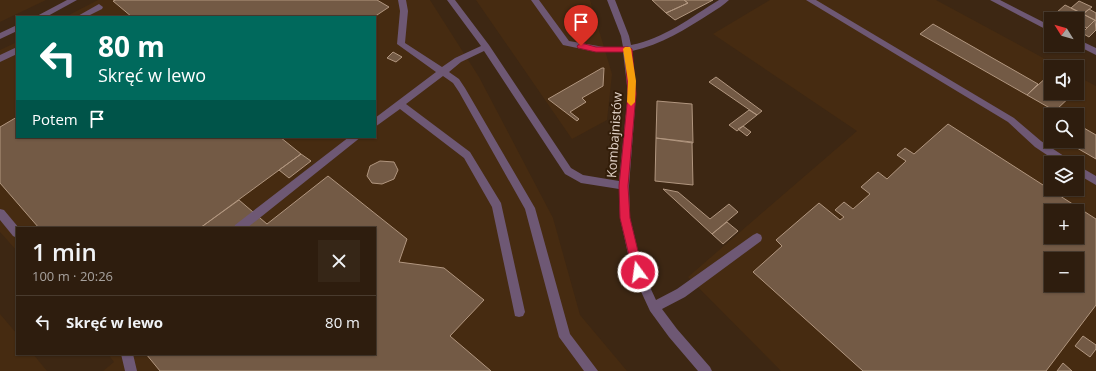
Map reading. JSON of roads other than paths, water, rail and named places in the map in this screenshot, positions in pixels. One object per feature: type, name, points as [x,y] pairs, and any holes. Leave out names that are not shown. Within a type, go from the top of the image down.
[{"type":"street","points":[[41,16],[73,0]]},
{"type":"street","points":[[402,0],[404,12],[402,44],[456,80],[462,90],[530,208],[565,337],[592,371]]},
{"type":"street","points":[[451,0],[486,47],[568,171],[581,179],[624,186]]},
{"type":"street","points":[[535,0],[566,43],[596,49],[628,49],[659,39],[726,0]]},
{"type":"street","name":"Kombajnistów","points":[[611,0],[621,23],[628,49],[632,94],[624,186],[625,218],[638,272],[654,307],[673,333],[706,371]]},
{"type":"street","points":[[810,0],[1011,120],[1038,144],[1056,156]]},
{"type":"street","points":[[994,0],[1044,25]]},
{"type":"street","points":[[82,16],[99,8]]},
{"type":"street","points":[[0,36],[16,28]]},
{"type":"street","points":[[1084,46],[1096,52]]},
{"type":"street","points":[[376,122],[458,60],[486,47]]},
{"type":"street","points":[[0,59],[16,51]]},
{"type":"street","points":[[400,104],[467,155],[497,206],[519,312]]},
{"type":"street","points":[[240,227],[355,138]]},
{"type":"street","points":[[1084,173],[1096,181]]},
{"type":"street","points":[[0,212],[16,233]]},
{"type":"street","points":[[654,307],[686,290],[757,238]]},
{"type":"street","points":[[126,355],[131,371]]}]
